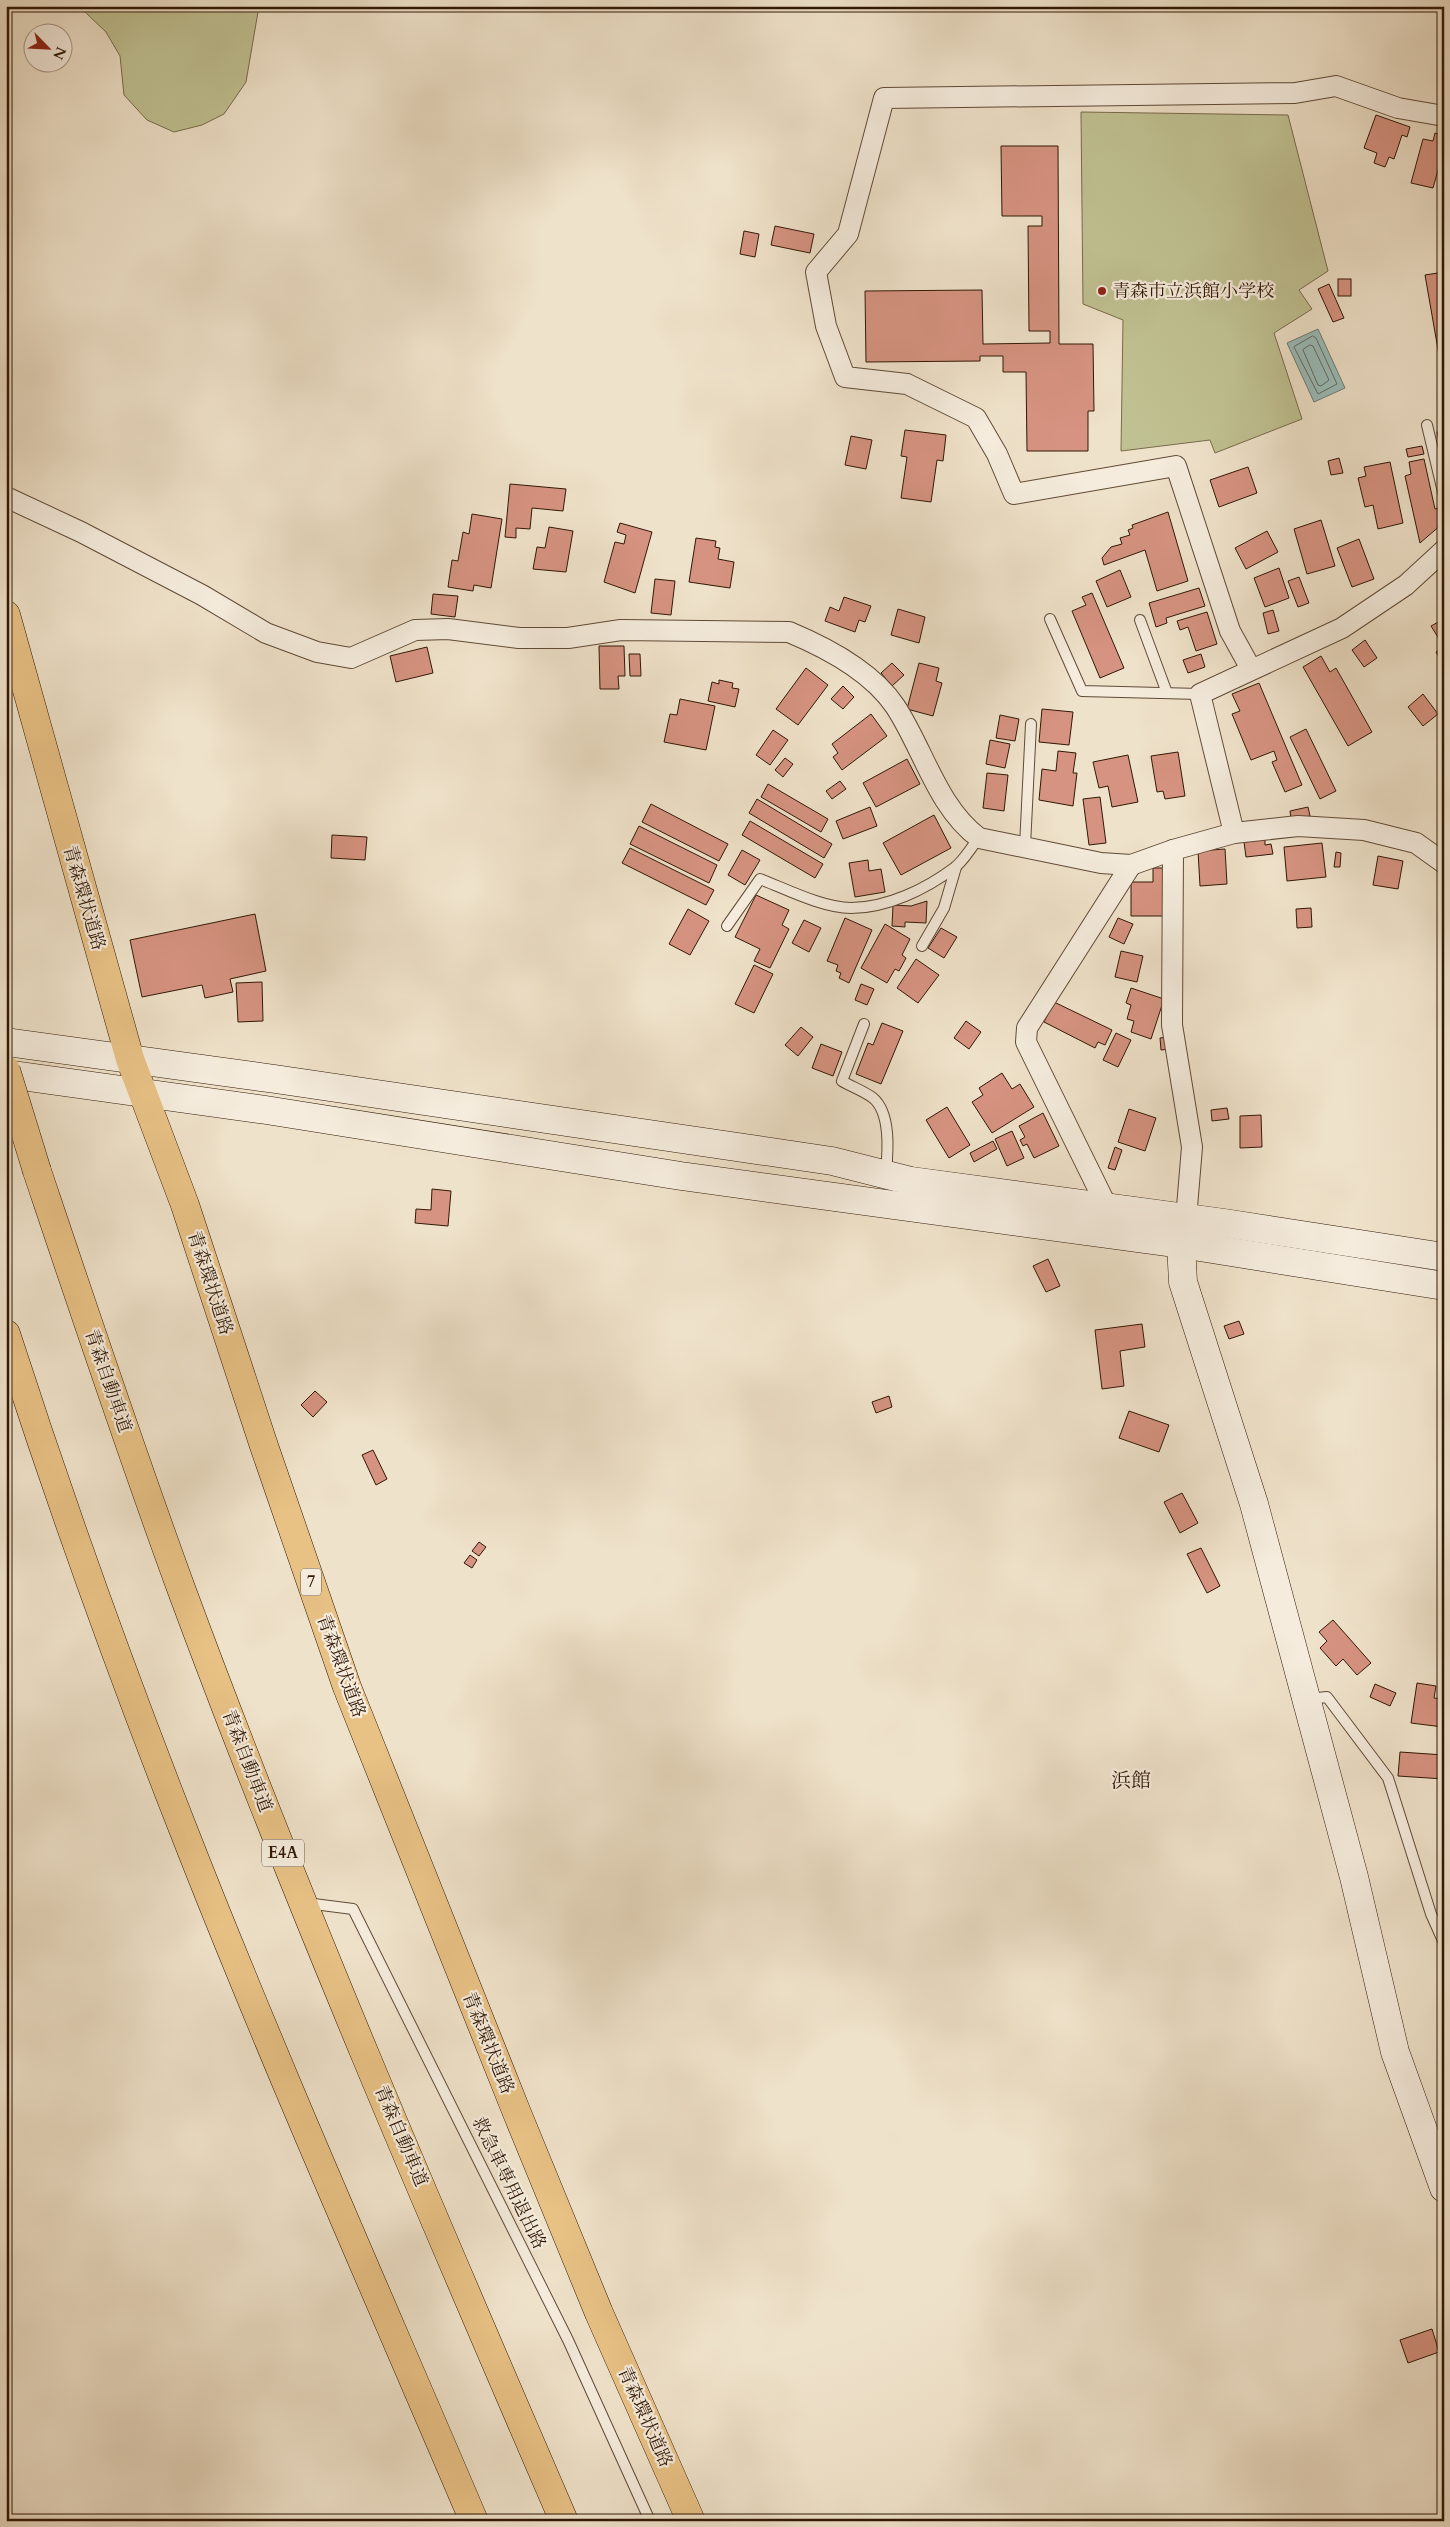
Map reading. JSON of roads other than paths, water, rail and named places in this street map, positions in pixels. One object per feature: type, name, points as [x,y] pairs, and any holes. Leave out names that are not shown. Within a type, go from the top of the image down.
[{"type":"highway","name":"青森環状道路","points":[[6,616],[130,1060],[185,1205],[263,1443],[347,1688],[517,2114],[599,2313],[690,2521]]},
{"type":"highway","name":"青森自動車道","points":[[6,1070],[37,1171],[126,1435],[179,1582],[302,1902],[564,2521]]},
{"type":"highway","points":[[6,1334],[48,1464],[183,1830],[280,2066],[474,2521]]},
{"type":"street","points":[[1250,669],[1230,631],[1176,466],[1014,494],[997,454],[976,418],[907,384],[845,377],[826,326],[816,272],[848,234],[884,98],[1295,93],[1336,86],[1398,108],[1444,116]]},
{"type":"street","points":[[6,497],[81,532],[266,633],[317,652],[351,658],[415,630],[448,629],[519,638],[568,638],[621,630],[789,632],[815,643],[844,660],[870,680],[894,705],[943,796],[969,831],[979,838],[1102,863],[1131,865],[1173,850],[1234,833],[1298,826],[1364,830],[1416,843],[1444,863]]},
{"type":"street","points":[[1234,833],[1200,694],[1250,669],[1342,628],[1406,585],[1444,550]]},
{"type":"street","points":[[1173,850],[1172,1025],[1192,1147],[1184,1231],[1183,1282],[1254,1504],[1354,1877],[1395,2052],[1444,2188]]},
{"type":"street","points":[[1118,1236],[1108,1207],[1026,1042],[1027,1028],[1131,865]]},
{"type":"street","points":[[6,1042],[822,1160],[911,1181],[1108,1207],[1184,1231],[1444,1286]]},
{"type":"street","points":[[6,1074],[142,1092],[591,1160],[681,1176],[1118,1236],[1184,1231],[1444,1257]]},
{"type":"lane","points":[[1427,426],[1444,496]]},
{"type":"lane","points":[[1050,619],[1082,691],[1200,694]]},
{"type":"lane","points":[[1140,620],[1167,693]]},
{"type":"lane","points":[[1025,846],[1030,724]]},
{"type":"lane","points":[[728,926],[760,879],[818,901],[850,908],[880,905],[915,891],[956,867],[979,838]]},
{"type":"lane","points":[[922,946],[944,908],[956,867]]},
{"type":"lane","points":[[864,1024],[842,1081],[874,1099],[884,1116],[888,1156],[886,1175]]},
{"type":"lane","points":[[1307,1699],[1327,1697],[1388,1778],[1430,1914],[1444,1943]]},
{"type":"lane","name":"救急車専用退出路","points":[[302,1902],[353,1909],[568,2340],[650,2521]]},
{"type":"water","points":[[1318,329],[1345,388],[1314,402],[1287,343]]},
{"type":"place","name":"青森市立浜館小学校","points":[[1102,291]]},
{"type":"district","name":"浜館","points":[[1131,1780]]}]
